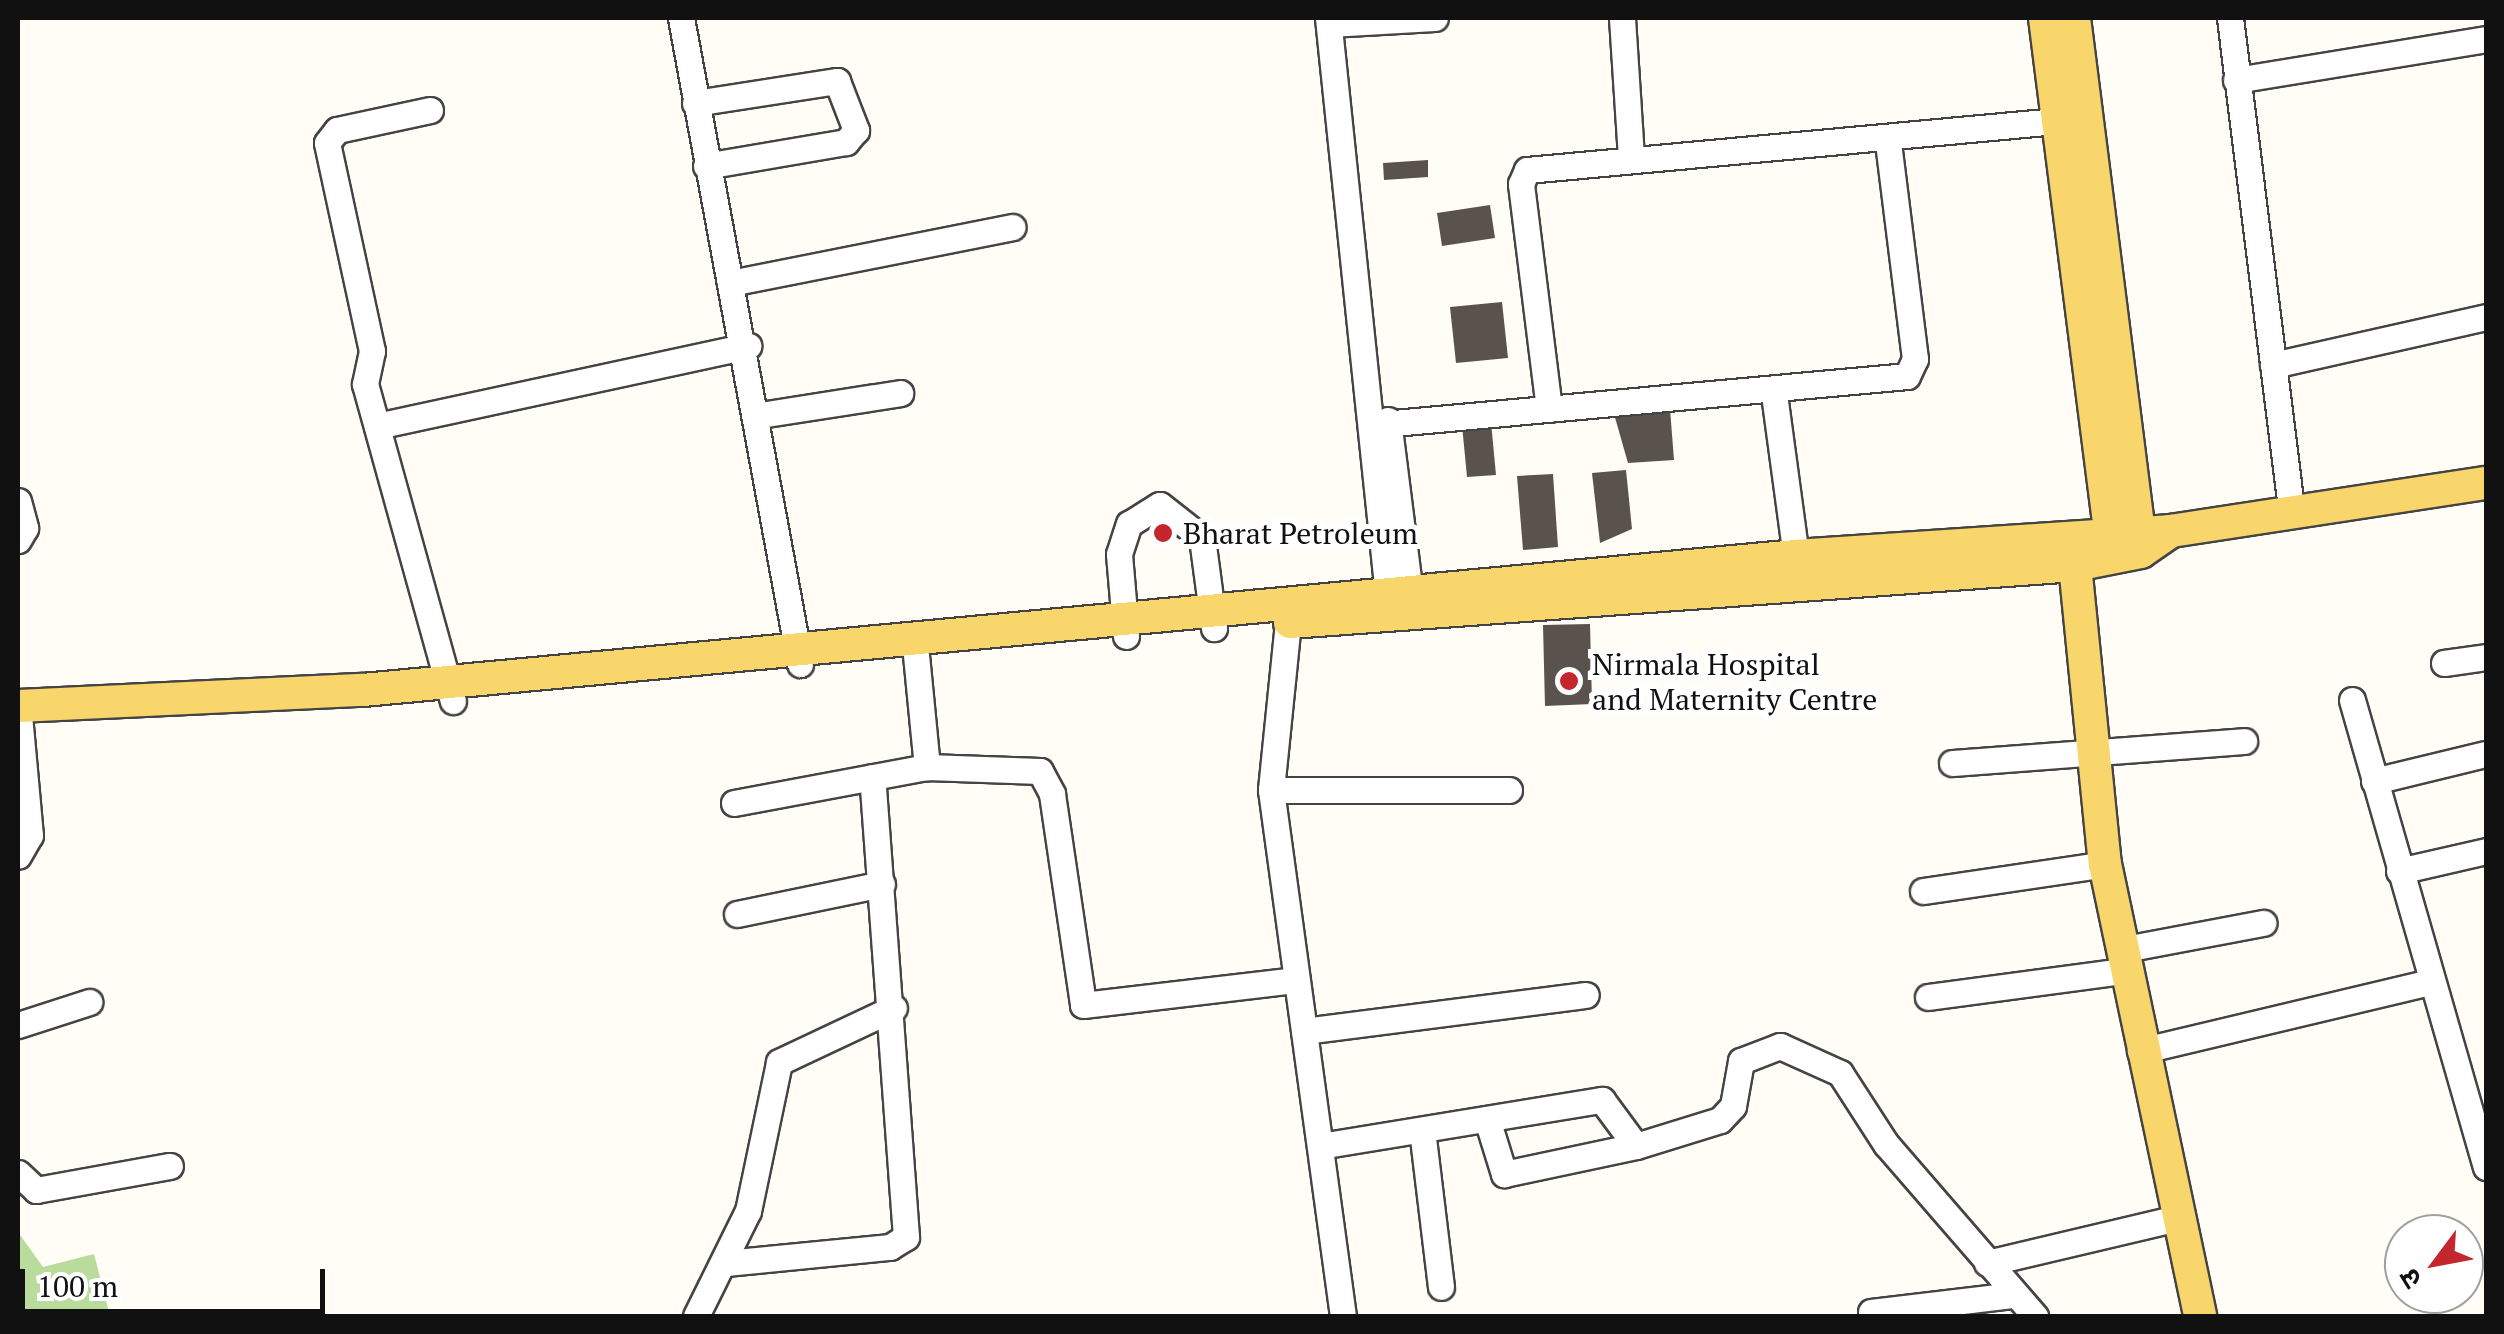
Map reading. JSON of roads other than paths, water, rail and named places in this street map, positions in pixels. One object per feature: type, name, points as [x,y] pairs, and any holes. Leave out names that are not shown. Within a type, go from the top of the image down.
[{"type":"main road","points":[[2045,18],[2056,122],[2125,543]]},
{"type":"main road","points":[[2074,18],[2125,543]]},
{"type":"main road","points":[[1213,618],[1288,622],[2013,556],[2125,543],[2171,532],[2486,484]]},
{"type":"main road","points":[[18,713],[450,691],[1213,618],[1399,594],[1796,556],[2013,556],[2075,565],[2125,543]]},
{"type":"main road","points":[[2075,565],[2105,864],[2140,1051],[2200,1316]]},
{"type":"main road","points":[[799,655],[916,655],[1125,626]]},
{"type":"street","points":[[682,18],[706,166],[730,283],[748,346],[799,655]]},
{"type":"street","points":[[1399,594],[1336,20],[1435,18]]},
{"type":"street","points":[[1622,18],[1631,160]]},
{"type":"street","points":[[2230,18],[2292,514]]},
{"type":"street","points":[[2236,80],[2486,39]]},
{"type":"street","points":[[696,103],[837,81],[856,130],[846,142],[706,166]]},
{"type":"street","points":[[430,110],[336,130],[328,144],[372,351],[365,384],[450,691]]},
{"type":"street","points":[[1550,409],[1522,176],[1535,166],[1888,141],[2056,122]]},
{"type":"street","points":[[1380,424],[1898,381],[1912,370],[1888,141]]},
{"type":"street","points":[[730,283],[1014,227]]},
{"type":"street","points":[[2273,365],[2486,317]]},
{"type":"street","points":[[377,426],[748,346]]},
{"type":"street","points":[[760,415],[900,394]]},
{"type":"street","points":[[1774,394],[1796,556]]},
{"type":"street","points":[[18,500],[25,528],[18,540]]},
{"type":"street","points":[[1125,626],[1120,554],[1129,524],[1160,504],[1195,524],[1213,618]]},
{"type":"street","points":[[1288,622],[1272,790],[1343,1316]]},
{"type":"street","points":[[916,655],[927,767]]},
{"type":"street","points":[[2444,663],[2486,657]]},
{"type":"street","points":[[2352,700],[2486,1167]]},
{"type":"street","points":[[18,713],[30,835],[18,856]]},
{"type":"street","points":[[1952,764],[2092,756],[2244,741]]},
{"type":"street","points":[[2374,781],[2486,754]]},
{"type":"street","points":[[734,803],[927,767],[1047,777],[1083,1006],[1297,980]]},
{"type":"street","points":[[726,1263],[890,1247],[906,1237],[894,1008],[872,777]]},
{"type":"street","points":[[1272,790],[1509,790]]},
{"type":"street","points":[[2399,871],[2486,851]]},
{"type":"street","points":[[1923,891],[2105,864]]},
{"type":"street","points":[[737,914],[882,884]]},
{"type":"street","points":[[1928,997],[2122,961],[2263,922]]},
{"type":"street","points":[[2140,1051],[2430,982]]},
{"type":"street","points":[[1304,1031],[1586,995]]},
{"type":"street","points":[[18,1025],[89,1002]]},
{"type":"street","points":[[696,1316],[726,1263],[748,1210],[779,1062],[894,1008]]},
{"type":"street","points":[[1487,1119],[1504,1174],[1636,1146],[1720,1120],[1733,1106],[1741,1061],[1780,1046],[1840,1073],[1987,1264],[2034,1316]]},
{"type":"street","points":[[1320,1146],[1608,1101],[1636,1146]]},
{"type":"street","points":[[1422,1130],[1440,1287]]},
{"type":"street","points":[[18,1173],[36,1190],[170,1166]]},
{"type":"street","points":[[1987,1264],[2177,1218]]},
{"type":"street","points":[[1871,1312],[1940,1311],[2014,1295]]},
{"type":"place","name":"Bharat Petroleum","points":[[1163,533]]},
{"type":"place","name":"Nirmala Hospital and Maternity Centre","points":[[1569,681]]}]
